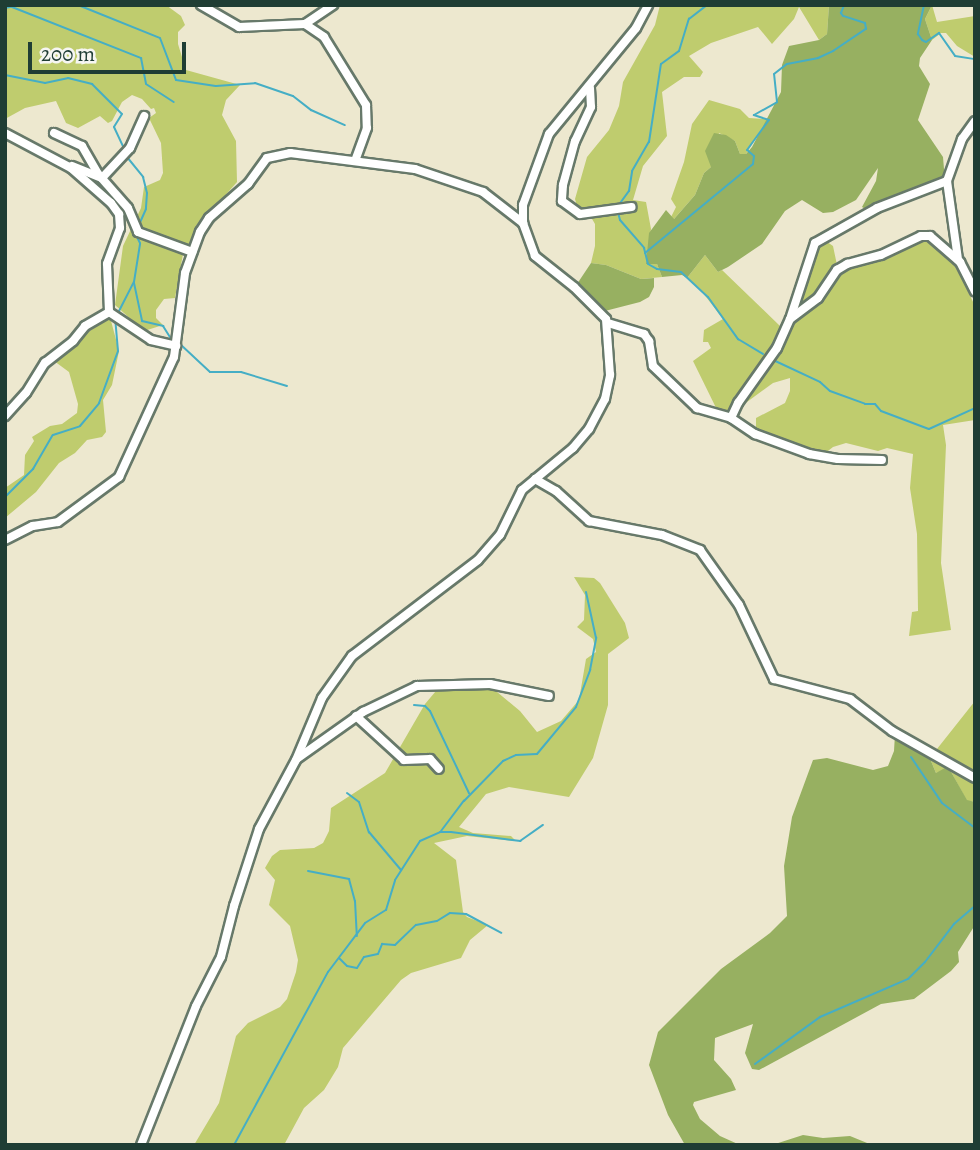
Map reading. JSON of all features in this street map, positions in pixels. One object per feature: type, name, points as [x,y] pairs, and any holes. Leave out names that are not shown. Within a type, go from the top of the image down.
[{"type":"street","points":[[201,5],[239,27],[305,24],[332,5]]},
{"type":"street","points":[[523,223],[526,194],[546,139],[640,23],[648,5]]},
{"type":"street","points":[[305,24],[329,43],[365,101],[368,128],[355,162]]},
{"type":"street","points":[[590,88],[591,107],[575,141],[563,185],[562,201],[580,214],[632,207]]},
{"type":"street","points":[[102,178],[130,148],[144,116]]},
{"type":"street","points":[[958,260],[947,181],[962,139],[975,121]]},
{"type":"street","points":[[5,133],[65,164],[102,178]]},
{"type":"street","points":[[54,133],[82,146],[102,178],[128,208],[139,233],[192,252]]},
{"type":"street","points":[[5,540],[33,526],[58,522],[116,481],[172,365],[184,281],[192,252],[205,222],[244,190],[260,164],[270,157],[290,153],[403,166],[464,184],[493,198],[523,223],[538,259],[600,309],[608,323],[610,375],[605,399],[585,435],[522,490],[500,535],[478,560],[348,660],[319,703],[296,760],[259,830],[234,906],[221,957],[196,1006],[141,1145]]},
{"type":"street","points":[[65,164],[111,203],[119,214],[120,228],[107,264],[109,312]]},
{"type":"street","points":[[731,418],[738,402],[777,348],[818,240],[881,206],[947,181]]},
{"type":"street","points":[[790,318],[818,298],[844,265],[881,255],[921,236],[937,240],[958,260],[975,291]]},
{"type":"street","points":[[109,312],[151,341],[176,346]]},
{"type":"street","points":[[5,416],[26,393],[45,363],[73,341],[85,326],[109,312]]},
{"type":"street","points":[[608,323],[645,334],[649,341],[651,362],[697,408],[731,418],[755,434],[809,454],[838,459],[882,460]]},
{"type":"street","points":[[534,480],[556,491],[589,521],[662,535],[700,550],[739,605],[774,679],[850,699],[892,731],[975,778]]},
{"type":"street","points":[[296,760],[356,716],[419,685],[490,684],[549,696]]},
{"type":"street","points":[[356,716],[404,760],[430,759],[439,769]]},
{"type":"green space","points":[[5,5],[166,5],[181,16],[185,25],[178,32],[178,44],[186,70],[240,85],[226,100],[222,115],[236,141],[237,182],[208,215],[183,254],[175,298],[164,299],[156,310],[156,318],[163,325],[144,331],[115,305],[123,246],[141,208],[144,187],[160,180],[163,173],[161,143],[149,118],[156,113],[154,108],[151,109],[142,99],[132,95],[122,102],[112,121],[108,123],[100,116],[78,128],[66,123],[56,101],[25,108],[5,119]]},
{"type":"green space","points":[[660,5],[829,5],[827,34],[819,40],[799,7],[794,19],[772,44],[758,27],[711,43],[689,56],[703,72],[700,77],[684,77],[662,92],[667,136],[643,166],[633,200],[646,202],[651,229],[646,264],[657,264],[662,277],[641,279],[606,265],[591,263],[595,246],[595,224],[588,212],[577,206],[575,199],[587,157],[609,130],[619,106],[623,82],[655,25]]},
{"type":"green space","points":[[829,5],[932,5],[925,19],[932,40],[920,58],[919,66],[930,84],[918,120],[943,157],[945,181],[867,210],[862,207],[876,181],[878,168],[856,200],[833,212],[823,213],[802,200],[785,211],[762,244],[728,267],[718,272],[705,255],[687,278],[682,275],[662,277],[657,264],[646,264],[649,233],[666,210],[674,219],[695,195],[704,173],[711,167],[705,151],[714,133],[726,135],[735,141],[740,154],[746,154],[752,147],[781,92],[782,65],[789,46],[819,40],[827,34]]},
{"type":"green space","points":[[932,5],[937,22],[975,16],[975,57],[957,46],[946,33],[941,33],[932,40],[925,19]]},
{"type":"green space","points":[[709,100],[740,109],[749,118],[766,119],[766,122],[746,154],[740,154],[735,141],[719,133],[711,167],[704,173],[695,195],[673,220],[671,217],[676,207],[671,199],[684,162],[692,124]]},
{"type":"green space","points":[[921,234],[953,260],[975,306],[975,420],[943,425],[946,445],[941,563],[951,630],[909,636],[912,612],[918,611],[917,534],[910,488],[913,454],[887,448],[878,451],[846,443],[833,447],[819,458],[756,435],[756,418],[785,403],[790,391],[790,378],[773,383],[736,410],[726,412],[722,420],[693,361],[711,348],[708,342],[703,342],[704,330],[723,319],[700,289],[687,278],[705,255],[718,272],[722,270],[780,326],[792,301],[808,251],[820,237],[833,246],[837,265],[876,255]]},
{"type":"green space","points":[[591,263],[606,265],[641,279],[654,278],[654,287],[649,297],[640,302],[601,312],[581,293],[577,284]]},
{"type":"green space","points":[[110,317],[119,351],[112,385],[103,400],[106,432],[102,437],[87,440],[75,453],[59,463],[36,492],[5,518],[5,488],[24,475],[25,455],[34,441],[32,437],[50,426],[62,424],[77,413],[78,404],[69,372],[50,358]]},
{"type":"green space","points":[[574,577],[594,578],[600,583],[625,623],[629,638],[608,654],[608,705],[593,758],[569,797],[509,787],[486,794],[459,827],[473,833],[511,836],[516,841],[467,836],[434,843],[456,860],[463,912],[467,917],[488,925],[470,940],[461,958],[411,973],[401,980],[343,1048],[338,1067],[324,1090],[304,1108],[284,1145],[194,1145],[219,1103],[236,1036],[248,1023],[280,1007],[287,999],[296,972],[298,960],[290,926],[269,905],[275,880],[265,868],[272,856],[280,850],[314,848],[323,843],[329,831],[331,808],[385,773],[425,704],[441,685],[485,682],[520,711],[537,732],[561,721],[579,700],[586,659],[596,652],[593,639],[577,627],[584,620],[585,595]]},
{"type":"green space","points":[[975,701],[975,802],[967,801],[950,770],[936,773],[931,761],[933,754]]},
{"type":"green space","points":[[895,734],[933,754],[931,761],[936,773],[945,768],[950,770],[967,800],[975,802],[975,925],[958,952],[959,962],[914,999],[881,1004],[759,1070],[752,1069],[745,1053],[753,1024],[715,1038],[714,1060],[731,1079],[736,1090],[694,1102],[693,1105],[700,1119],[720,1136],[740,1145],[685,1145],[668,1115],[649,1065],[658,1032],[721,969],[770,933],[787,916],[784,866],[792,817],[813,760],[827,758],[873,770],[888,766],[894,751]]},
{"type":"green space","points":[[803,1135],[823,1138],[850,1136],[872,1145],[772,1145]]},
{"type":"waterway","points":[[5,8],[20,5]]},
{"type":"waterway","points":[[78,5],[160,38],[176,80],[216,86],[255,83],[293,96],[311,110],[345,125]]},
{"type":"waterway","points":[[618,206],[629,191],[632,171],[649,142],[661,64],[679,51],[689,19],[707,5]]},
{"type":"waterway","points":[[645,253],[753,164],[754,156],[747,150],[769,120],[754,115],[777,102],[774,74],[787,64],[818,58],[833,51],[866,29],[865,23],[843,16],[841,13],[844,5]]},
{"type":"waterway","points":[[924,5],[918,34],[922,40],[926,42],[939,33],[955,56],[975,59]]},
{"type":"waterway","points":[[12,7],[141,58],[146,84],[174,102]]},
{"type":"waterway","points":[[5,75],[45,83],[68,78],[92,84],[122,114],[114,127],[124,148]]},
{"type":"waterway","points":[[127,157],[143,177],[147,193],[146,209],[138,227]]},
{"type":"waterway","points":[[618,212],[620,220],[644,248],[648,264],[657,269],[681,272],[708,297],[738,339],[763,354]]},
{"type":"waterway","points":[[119,311],[134,282],[140,243],[134,231]]},
{"type":"waterway","points":[[134,283],[142,321],[163,326],[170,337]]},
{"type":"waterway","points":[[5,497],[33,469],[53,435],[80,426],[99,403],[118,351],[115,319]]},
{"type":"waterway","points":[[180,344],[210,372],[241,372],[287,386]]},
{"type":"waterway","points":[[771,359],[820,382],[830,391],[865,404],[875,404],[881,411],[929,429],[975,408]]},
{"type":"waterway","points":[[441,831],[464,801],[503,761],[516,755],[537,754],[576,707],[590,670],[596,638],[586,592]]},
{"type":"waterway","points":[[414,705],[425,706],[430,711],[469,793]]},
{"type":"waterway","points":[[911,757],[942,803],[975,828]]},
{"type":"waterway","points":[[347,793],[359,802],[369,832],[401,870]]},
{"type":"waterway","points":[[234,1145],[328,972],[365,923],[386,910],[395,880],[420,841],[440,832],[520,841],[543,825]]},
{"type":"waterway","points":[[308,871],[349,879],[355,901],[357,936]]},
{"type":"waterway","points":[[755,1064],[820,1017],[908,979],[925,962],[954,924],[975,906]]},
{"type":"waterway","points":[[339,958],[347,966],[357,968],[364,957],[378,954],[382,944],[395,945],[416,925],[437,921],[450,913],[466,914],[501,933]]}]
